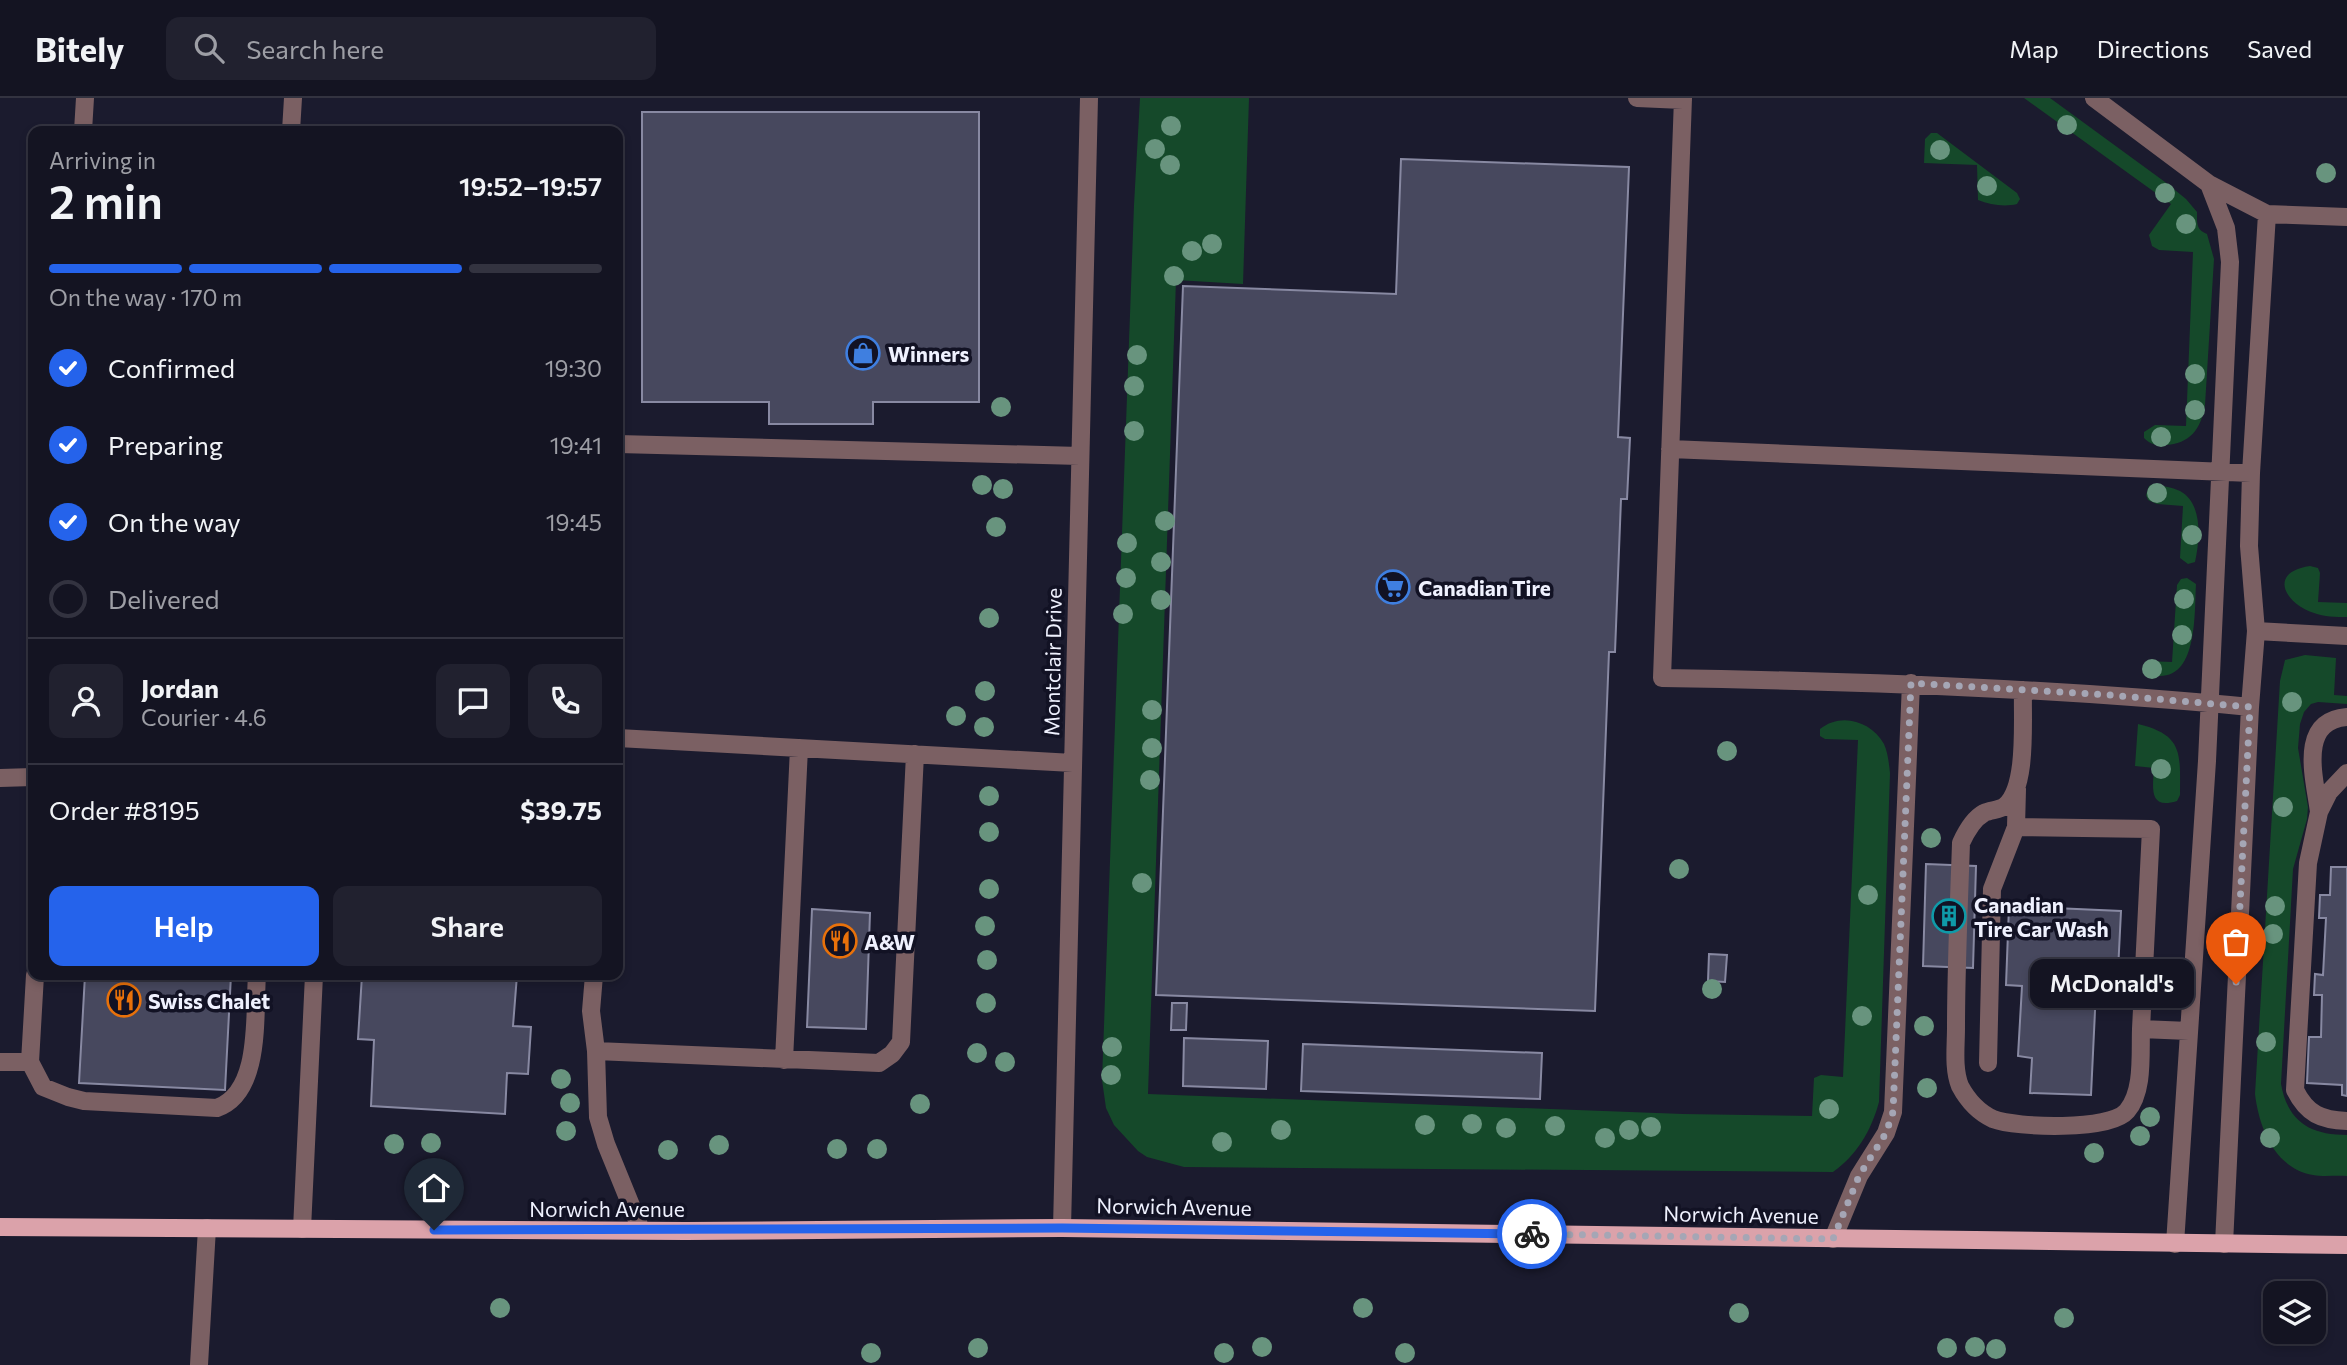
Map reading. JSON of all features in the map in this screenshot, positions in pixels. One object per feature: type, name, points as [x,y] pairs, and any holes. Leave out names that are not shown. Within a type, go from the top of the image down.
[{"type":"main road","name":"Norwich Avenue","points":[[0,1227],[641,1230],[1062,1228],[2347,1245]]},
{"type":"street","points":[[83,126],[85,98]]},
{"type":"street","points":[[290,126],[293,98]]},
{"type":"street","name":"Montclair Drive","points":[[1062,1228],[1089,98]]},
{"type":"street","points":[[1637,98],[1683,99],[1662,677],[1911,683],[2250,707]]},
{"type":"street","points":[[2094,98],[2209,184],[2267,214],[2347,217]]},
{"type":"street","points":[[2175,1244],[2210,703],[2230,262],[2226,228],[2209,184]]},
{"type":"street","points":[[2224,1244],[2256,631],[2249,546],[2267,214]]},
{"type":"street","points":[[623,444],[1080,456]]},
{"type":"street","points":[[1670,449],[2251,473]]},
{"type":"street","points":[[2256,631],[2347,636]]},
{"type":"street","points":[[1833,1239],[1859,1176],[1886,1133],[1893,1112],[1911,683]]},
{"type":"street","points":[[1988,1063],[1992,889],[2016,827],[2023,690]]},
{"type":"street","points":[[2319,812],[2312,761],[2314,741],[2322,727],[2336,718],[2347,718]]},
{"type":"street","points":[[623,738],[1073,763]]},
{"type":"street","points":[[785,1060],[799,748]]},
{"type":"street","points":[[596,1051],[879,1063],[892,1054],[901,1042],[915,754]]},
{"type":"street","points":[[2347,773],[2329,792],[2319,812],[2308,863],[2295,1090],[2301,1102],[2316,1114],[2327,1120],[2347,1121]]},
{"type":"street","points":[[0,778],[28,777]]},
{"type":"street","points":[[2016,827],[2151,829],[2138,1082],[2134,1099],[2126,1113],[2108,1123],[2009,1124],[1991,1118],[1976,1108],[1958,1082],[1956,1062],[1961,843],[1967,829],[1982,814],[2004,806],[2017,786]]},
{"type":"street","points":[[35,980],[30,1062],[43,1087],[84,1101],[217,1108],[237,1096],[251,1063],[257,980]]},
{"type":"street","points":[[302,1229],[314,980]]},
{"type":"street","points":[[594,980],[592,1011],[598,1116],[601,1130],[641,1230]]},
{"type":"street","points":[[2141,1029],[2189,1031]]},
{"type":"street","points":[[0,1062],[30,1062]]},
{"type":"street","points":[[199,1365],[207,1228]]},
{"type":"green space","points":[[1140,98],[1249,98],[1243,284],[1176,280],[1148,1094],[1683,1114],[1812,1116],[1814,1078],[1821,1075],[1843,1077],[1858,740],[1825,739],[1820,736],[1820,729],[1828,724],[1846,720],[1864,725],[1878,736],[1885,747],[1890,773],[1879,1102],[1862,1142],[1833,1172],[1184,1167],[1147,1157],[1114,1125],[1106,1108],[1102,1080]]},
{"type":"green space","points":[[2024,98],[2050,98],[2165,182],[2197,212],[2198,226],[2207,234],[2214,259],[2205,405],[2197,428],[2181,442],[2156,445],[2144,438],[2144,432],[2155,425],[2186,426],[2193,252],[2159,250],[2152,246],[2149,235],[2171,204]]},
{"type":"green space","points":[[1931,133],[1937,133],[2017,193],[2020,199],[2017,204],[1998,205],[1978,200],[1977,165],[1924,163],[1925,139]]},
{"type":"green space","points":[[2153,484],[2180,491],[2193,504],[2199,533],[2195,562],[2188,564],[2180,558],[2183,506],[2157,504],[2148,500],[2146,495],[2149,486]]},
{"type":"green space","points":[[2310,566],[2318,568],[2320,573],[2318,602],[2347,603],[2347,617],[2314,613],[2303,608],[2288,595],[2285,581],[2289,574]]},
{"type":"green space","points":[[2187,578],[2196,584],[2195,614],[2190,648],[2184,662],[2175,672],[2162,676],[2144,673],[2143,668],[2147,661],[2172,662],[2177,585],[2181,579]]},
{"type":"green space","points":[[2305,655],[2336,658],[2334,695],[2347,696],[2347,704],[2311,704],[2304,712],[2300,724],[2298,748],[2308,807],[2293,869],[2281,1084],[2289,1108],[2303,1124],[2322,1132],[2347,1135],[2347,1176],[2313,1175],[2288,1164],[2271,1144],[2265,1132],[2255,1094],[2280,681],[2285,660]]},
{"type":"green space","points":[[2138,724],[2172,740],[2180,768],[2180,795],[2177,801],[2168,803],[2157,800],[2153,789],[2154,768],[2135,766]]},
{"type":"building","points":[[642,112],[979,112],[979,402],[873,402],[873,424],[769,424],[769,402],[642,402]]},
{"type":"building","points":[[1401,159],[1629,167],[1618,437],[1630,438],[1627,499],[1621,499],[1615,652],[1609,652],[1595,1011],[1156,995],[1183,286],[1396,294]]},
{"type":"building","name":"Canadian Tire Car Wash","points":[[1926,864],[1976,866],[1973,968],[1923,966]]},
{"type":"building","points":[[2331,867],[2347,867],[2347,1096],[2342,1095],[2342,1085],[2307,1083],[2309,1037],[2321,1037],[2322,995],[2314,995],[2315,974],[2323,975],[2326,918],[2319,918],[2320,895],[2330,895]]},
{"type":"building","points":[[2009,906],[2121,911],[2117,991],[2096,990],[2091,1095],[2030,1093],[2032,1058],[2018,1056],[2022,986],[2006,985]]},
{"type":"building","points":[[812,909],[870,913],[866,1029],[807,1027]]},
{"type":"building","points":[[1709,954],[1727,955],[1725,982],[1708,981]]},
{"type":"building","points":[[85,980],[231,980],[225,1090],[79,1083]]},
{"type":"building","points":[[362,980],[517,980],[513,1026],[531,1027],[528,1074],[507,1073],[505,1114],[371,1106],[374,1040],[358,1039]]},
{"type":"building","points":[[1172,1003],[1187,1003],[1186,1030],[1171,1030]]},
{"type":"building","points":[[1184,1038],[1268,1041],[1266,1089],[1183,1086]]},
{"type":"building","points":[[1303,1044],[1542,1053],[1540,1099],[1301,1091]]},
{"type":"way so far","points":[[1532,1234],[1833,1239],[1859,1176],[1886,1133],[1893,1112],[1911,683],[2250,707],[2236,984]]},
{"type":"place","name":"Winners","points":[[863,353]]},
{"type":"place","name":"Canadian Tire","points":[[1393,587]]},
{"type":"place","name":"Canadian Tire Car Wash","points":[[1949,916]]},
{"type":"place","name":"A&W","points":[[840,941]]},
{"type":"place","name":"McDonald's","points":[[2236,984]]},
{"type":"place","name":"Swiss Chalet","points":[[124,1000]]},
{"type":"route","points":[[434,1230],[1062,1228],[1532,1234]]}]
